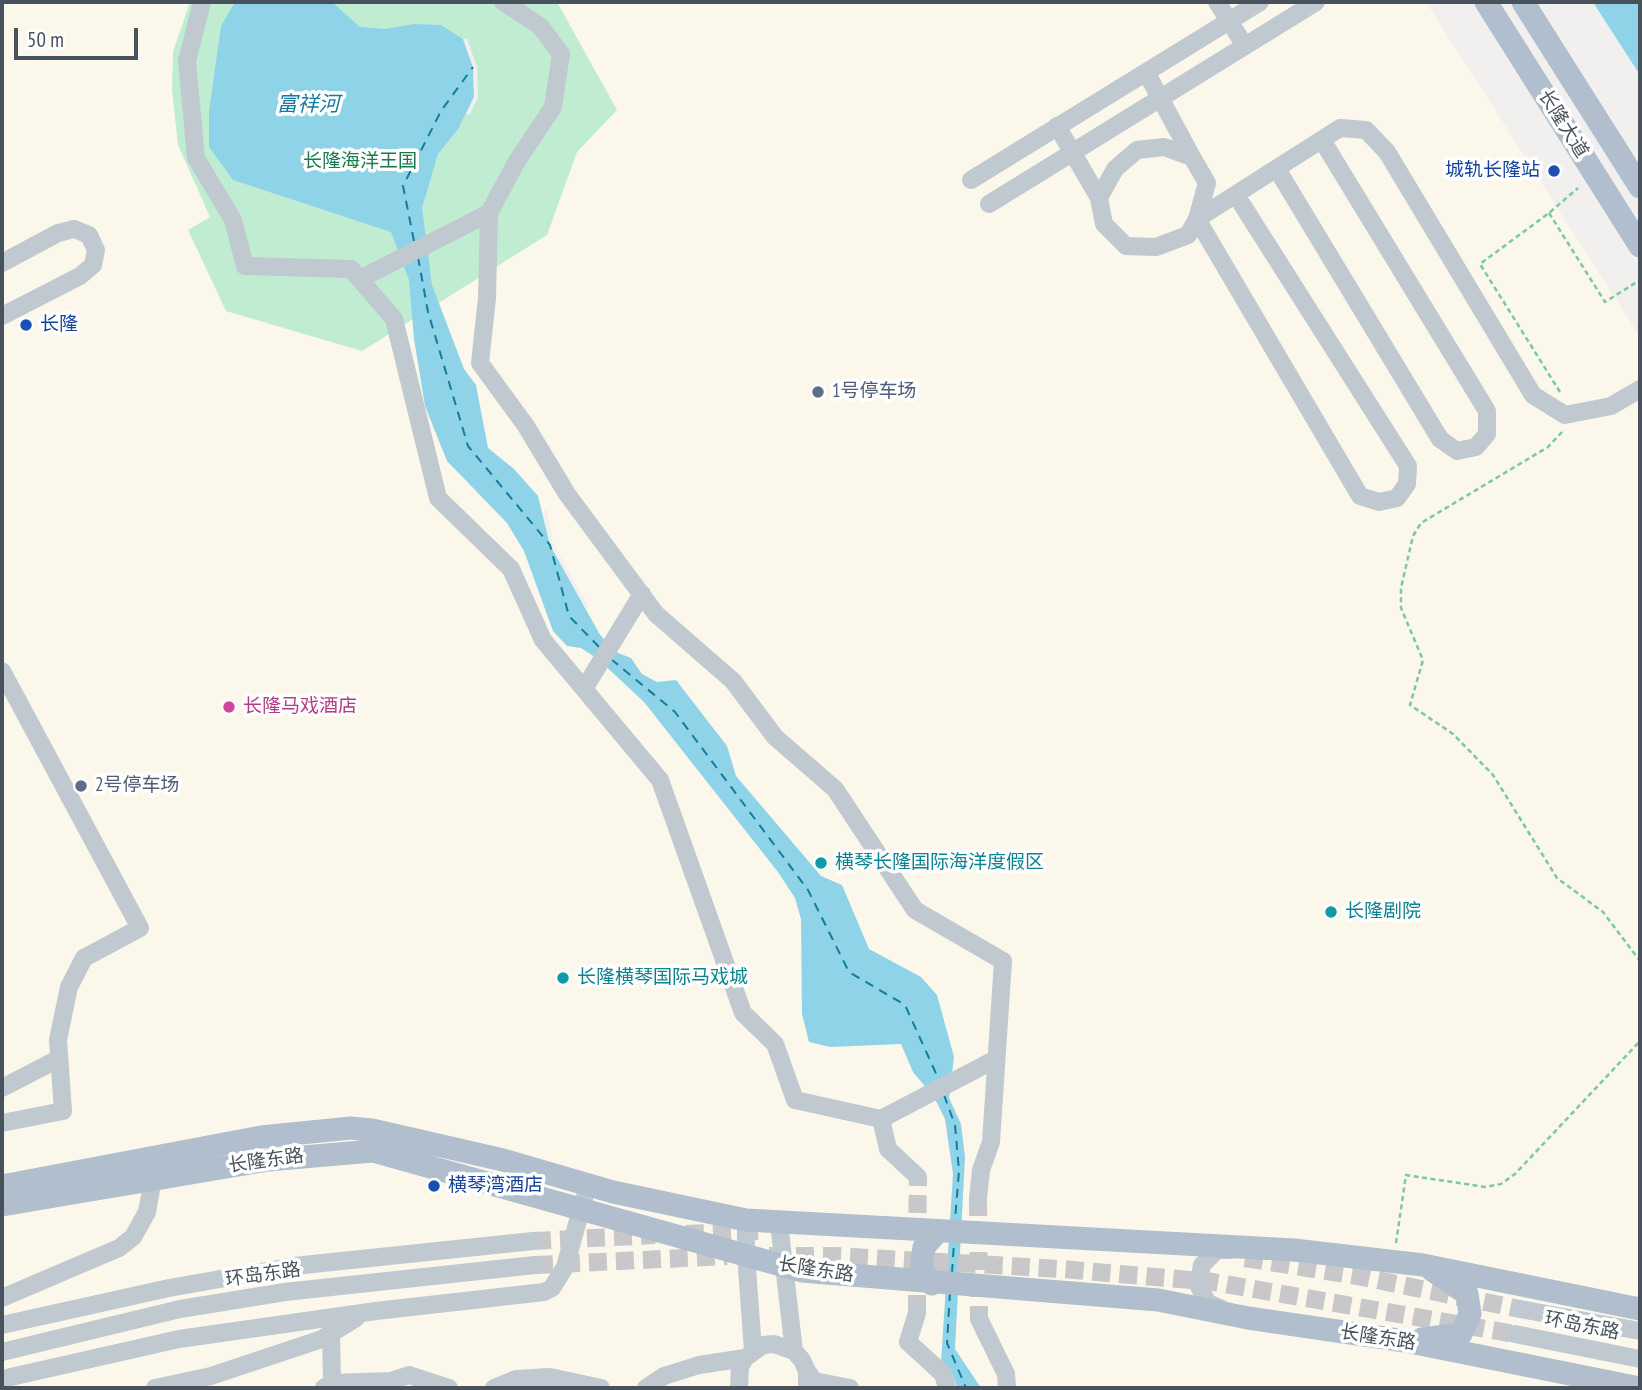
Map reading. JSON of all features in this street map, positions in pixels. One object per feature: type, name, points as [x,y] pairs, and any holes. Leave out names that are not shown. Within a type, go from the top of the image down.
[{"type":"main road","name":"长隆大道","points":[[1486,2],[1640,246]]},
{"type":"main road","name":"长隆大道","points":[[1524,2],[1640,187]]},
{"type":"main road","name":"长隆东路","points":[[2,1186],[261,1137],[351,1128],[372,1130],[503,1160],[587,1185],[746,1220],[1252,1249],[1394,1260],[1640,1309]]},
{"type":"main road","name":"长隆东路","points":[[2,1205],[268,1160],[373,1152],[784,1267],[932,1284],[1158,1300],[1248,1318],[1405,1341],[1640,1388]]},
{"type":"main road","points":[[932,1284],[921,1268],[924,1247],[938,1231]]},
{"type":"main road","points":[[1405,1341],[1461,1334],[1470,1314],[1467,1294],[1423,1265]]},
{"type":"street","points":[[202,2],[187,61],[196,158],[233,220],[245,267],[351,269],[394,318],[438,498],[511,569],[543,640],[660,780],[744,1013],[775,1044],[795,1100],[881,1119],[996,1059]]},
{"type":"street","points":[[503,2],[540,26],[561,54],[553,107],[517,161],[489,213],[487,298],[480,363],[526,426],[567,494],[656,614],[733,681],[775,737],[835,789],[915,910],[1003,961],[990,1142],[981,1170],[978,1198]]},
{"type":"street","points":[[1217,2],[1245,46]]},
{"type":"street","points":[[989,204],[1316,2]]},
{"type":"street","points":[[971,180],[1257,3],[1271,30]]},
{"type":"street","points":[[1057,126],[1099,198],[1104,225],[1126,246],[1156,247],[1188,235],[1197,219],[1207,183],[1146,72]]},
{"type":"street","points":[[1197,219],[1340,128],[1366,130],[1387,152],[1533,395],[1565,415],[1611,406],[1640,389]]},
{"type":"street","points":[[1277,169],[1440,439],[1457,451],[1476,447],[1488,434],[1487,411],[1322,140]]},
{"type":"street","points":[[1099,198],[1115,169],[1137,150],[1164,147],[1192,157]]},
{"type":"street","points":[[1197,219],[1360,496],[1379,502],[1397,498],[1407,484],[1408,466],[1236,195]]},
{"type":"street","points":[[360,279],[489,213]]},
{"type":"street","points":[[2,263],[58,233],[74,229],[89,234],[96,250],[93,265],[80,276],[2,316]]},
{"type":"street","points":[[584,689],[642,594]]},
{"type":"street","points":[[2,671],[141,928],[84,958],[69,987],[60,1018],[58,1059],[63,1111],[2,1123]]},
{"type":"street","points":[[2,1088],[58,1059]]},
{"type":"street","points":[[881,1119],[888,1149],[918,1177]]},
{"type":"street","points":[[2,1298],[118,1248],[133,1237],[147,1212],[153,1179]]},
{"type":"street","points":[[2,1379],[179,1339],[376,1311],[544,1292],[559,1279],[582,1210],[587,1185]]},
{"type":"street","points":[[739,1388],[740,1367],[749,1354],[746,1220]]},
{"type":"street","points":[[779,1223],[794,1351],[807,1380],[850,1388]]},
{"type":"street","name":"环岛东路","points":[[2,1325],[169,1288],[294,1266],[533,1241]]},
{"type":"street","points":[[1226,1312],[1208,1303],[1198,1285],[1202,1265],[1217,1251],[1252,1249]]},
{"type":"street","name":"环岛东路","points":[[2,1352],[180,1309],[285,1292],[535,1265]]},
{"type":"street","name":"环岛东路","points":[[1520,1309],[1640,1331]]},
{"type":"street","points":[[155,1388],[211,1376],[331,1334],[353,1319],[376,1311]]},
{"type":"street","points":[[917,1313],[908,1342],[943,1374],[947,1388]]},
{"type":"street","points":[[979,1319],[1006,1374],[1006,1388]]},
{"type":"street","points":[[331,1334],[328,1386],[391,1381],[409,1375],[449,1388]]},
{"type":"street","name":"环岛东路","points":[[1515,1334],[1640,1359]]},
{"type":"street","points":[[646,1388],[664,1376],[749,1354],[774,1344],[794,1351]]},
{"type":"street","points":[[494,1388],[516,1379],[550,1377],[601,1388]]},
{"type":"path","points":[[1549,213],[1605,302],[1640,279]]},
{"type":"path","points":[[1410,705],[1453,734],[1493,775],[1558,878],[1604,912],[1640,961]]},
{"type":"path","points":[[1394,1260],[1406,1175],[1485,1187],[1501,1184],[1515,1174],[1640,1041]]},
{"type":"shaded area","name":"横琴长隆国际海洋度假区","points":[[2,2],[1426,2],[1640,337],[1640,1388],[2,1388]]},
{"type":"green space","name":"长隆海洋王国","points":[[190,2],[557,2],[617,110],[577,152],[547,235],[362,351],[226,311],[188,230],[210,217],[178,145],[172,90],[173,52]]},
{"type":"water","name":"富祥河","points":[[235,2],[332,2],[360,27],[385,29],[414,24],[441,25],[463,39],[473,67],[474,97],[458,129],[438,154],[422,208],[432,285],[464,369],[476,385],[488,448],[514,469],[538,496],[550,545],[599,633],[613,651],[631,658],[642,674],[657,682],[676,680],[727,746],[736,776],[821,876],[842,885],[869,949],[921,977],[937,995],[954,1057],[949,1098],[961,1124],[965,1157],[955,1349],[981,1388],[957,1388],[953,1376],[941,1363],[953,1174],[945,1119],[934,1097],[913,1072],[901,1044],[830,1047],[809,1042],[802,1014],[801,919],[795,898],[778,872],[644,702],[598,659],[581,648],[567,646],[553,631],[524,551],[507,523],[447,461],[425,406],[414,339],[409,280],[391,232],[233,180],[209,147],[209,111],[221,26]]},
{"type":"water","points":[[1593,2],[1640,2],[1640,75],[1607,24]]},
{"type":"pier","points":[[463,39],[467,39],[477,67],[478,98],[469,115],[466,114],[474,97],[473,67]]},
{"type":"pier","points":[[547,510],[553,544],[589,607],[586,609],[550,545],[543,512]]},
{"type":"ferry route","points":[[414,241],[403,186],[441,111],[473,67]]},
{"type":"ferry route","points":[[418,257],[428,312],[468,446],[550,545],[569,616],[600,648]]},
{"type":"ferry route","points":[[611,659],[675,712],[808,890],[849,972],[905,1005],[939,1080]]},
{"type":"ferry route","points":[[944,1095],[955,1125],[959,1171],[955,1220]]},
{"type":"ferry route","points":[[952,1273],[954,1243]]},
{"type":"ferry route","points":[[950,1292],[947,1343],[966,1388]]},
{"type":"tunnel","points":[[917,1240],[918,1177]]},
{"type":"tunnel","points":[[978,1198],[979,1319]]},
{"type":"tunnel","points":[[686,1234],[759,1231]]},
{"type":"tunnel","points":[[533,1241],[655,1235]]},
{"type":"tunnel","points":[[535,1265],[727,1256]]},
{"type":"tunnel","points":[[769,1256],[835,1256],[1062,1269],[1213,1282],[1515,1334]]},
{"type":"tunnel","points":[[1245,1258],[1357,1276],[1520,1309]]},
{"type":"tunnel","points":[[917,1268],[917,1313]]},
{"type":"place","name":"城轨长隆站","points":[[1554,171]]},
{"type":"place","name":"长隆","points":[[26,325]]},
{"type":"place","name":"1号停车场","points":[[818,392]]},
{"type":"place","name":"长隆马戏酒店","points":[[229,707]]},
{"type":"place","name":"2号停车场","points":[[81,786]]},
{"type":"place","name":"横琴长隆国际海洋度假区","points":[[821,863]]},
{"type":"place","name":"长隆剧院","points":[[1331,912]]},
{"type":"place","name":"长隆横琴国际马戏城","points":[[563,978]]},
{"type":"place","name":"横琴湾酒店","points":[[434,1186]]}]
